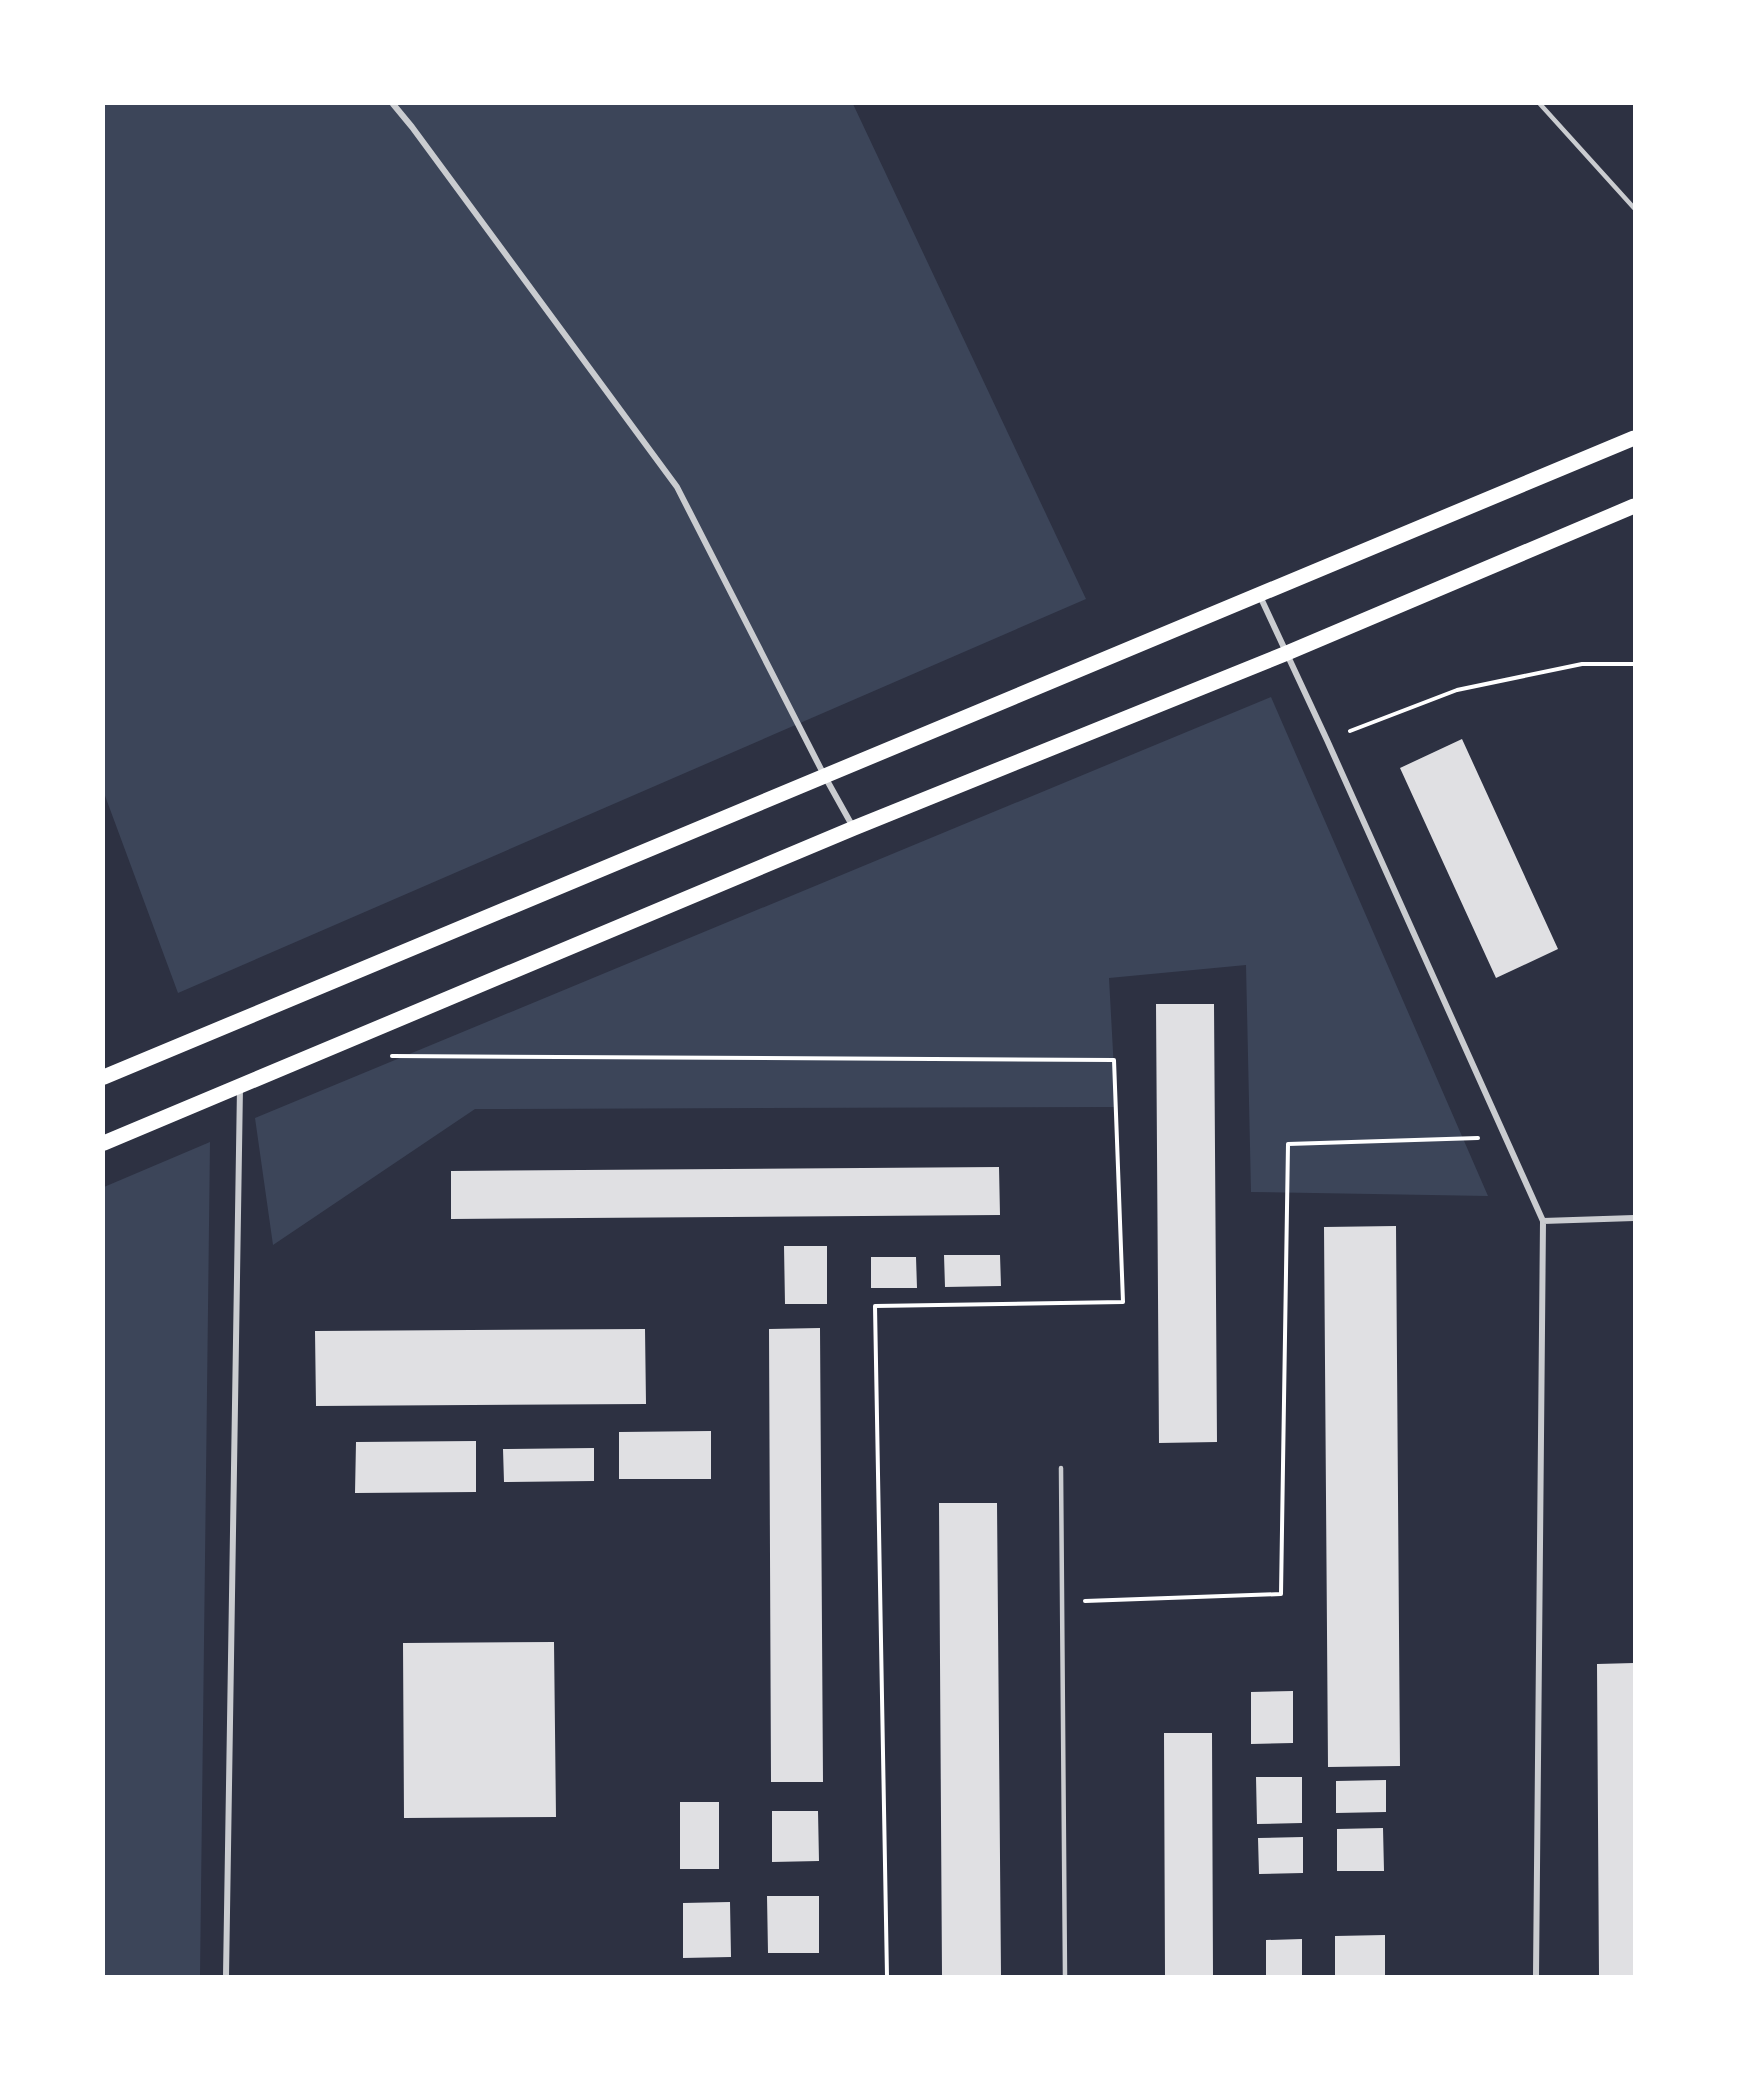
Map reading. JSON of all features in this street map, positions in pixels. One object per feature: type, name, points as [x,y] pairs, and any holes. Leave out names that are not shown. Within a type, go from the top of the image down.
[{"type":"main road","points":[[104,1077],[1258,593],[1635,438]]},
{"type":"main road","points":[[104,1143],[854,828],[1287,653],[1635,506]]},
{"type":"street","points":[[393,104],[419,136],[677,487],[824,775],[854,828]]},
{"type":"street","points":[[1258,593],[1544,1221],[1536,1977]]},
{"type":"street","points":[[226,1977],[240,1087]]},
{"type":"street","points":[[1544,1221],[1635,1218]]},
{"type":"lane","points":[[1540,104],[1635,208]]},
{"type":"lane","points":[[1060,1468],[1065,1977]]},
{"type":"path","points":[[1327,741],[1457,690],[1582,664],[1635,664]]},
{"type":"path","points":[[385,1056],[1114,1060],[1123,1302],[875,1306],[887,1977]]},
{"type":"path","points":[[1062,1601],[1281,1594],[1288,1144],[1505,1137]]},
{"type":"shaded area","points":[[104,104],[853,104],[1086,599],[178,993],[104,793]]},
{"type":"shaded area","points":[[1271,697],[1488,1196],[1251,1192],[1246,965],[1109,978],[1116,1107],[475,1109],[273,1245],[255,1118]]},
{"type":"shaded area","points":[[210,1142],[200,1976],[104,1976],[104,1187]]},
{"type":"building","points":[[1462,739],[1558,949],[1496,978],[1400,768]]},
{"type":"building","points":[[1156,1004],[1214,1004],[1217,1442],[1159,1443]]},
{"type":"building","points":[[999,1167],[1000,1215],[451,1219],[451,1171]]},
{"type":"building","points":[[1396,1226],[1400,1766],[1328,1767],[1324,1227]]},
{"type":"building","points":[[784,1246],[827,1246],[827,1304],[785,1304]]},
{"type":"building","points":[[944,1255],[1000,1255],[1001,1286],[945,1287]]},
{"type":"building","points":[[871,1257],[916,1257],[917,1288],[871,1288]]},
{"type":"building","points":[[820,1328],[823,1782],[771,1782],[769,1329]]},
{"type":"building","points":[[645,1329],[646,1404],[316,1406],[315,1331]]},
{"type":"building","points":[[711,1431],[711,1479],[619,1479],[619,1432]]},
{"type":"building","points":[[476,1441],[476,1492],[355,1493],[356,1442]]},
{"type":"building","points":[[594,1448],[594,1481],[504,1482],[503,1449]]},
{"type":"building","points":[[939,1503],[997,1503],[1001,1976],[942,1976]]},
{"type":"building","points":[[554,1642],[556,1817],[404,1818],[403,1643]]},
{"type":"building","points":[[1634,1663],[1634,1976],[1599,1976],[1597,1664]]},
{"type":"building","points":[[1293,1691],[1293,1743],[1251,1744],[1251,1692]]},
{"type":"building","points":[[1164,1733],[1212,1733],[1213,1976],[1165,1976]]},
{"type":"building","points":[[1256,1777],[1302,1777],[1302,1823],[1257,1824]]},
{"type":"building","points":[[1386,1780],[1386,1812],[1336,1813],[1336,1781]]},
{"type":"building","points":[[680,1802],[719,1802],[719,1869],[680,1869]]},
{"type":"building","points":[[772,1811],[818,1811],[819,1861],[772,1862]]},
{"type":"building","points":[[1383,1828],[1384,1871],[1337,1871],[1337,1829]]},
{"type":"building","points":[[1303,1837],[1303,1873],[1259,1874],[1258,1838]]},
{"type":"building","points":[[767,1896],[819,1896],[819,1953],[768,1953]]},
{"type":"building","points":[[730,1902],[731,1957],[683,1958],[683,1903]]},
{"type":"building","points":[[1385,1935],[1385,1976],[1335,1976],[1335,1936]]},
{"type":"building","points":[[1302,1939],[1302,1976],[1266,1976],[1266,1940]]}]
